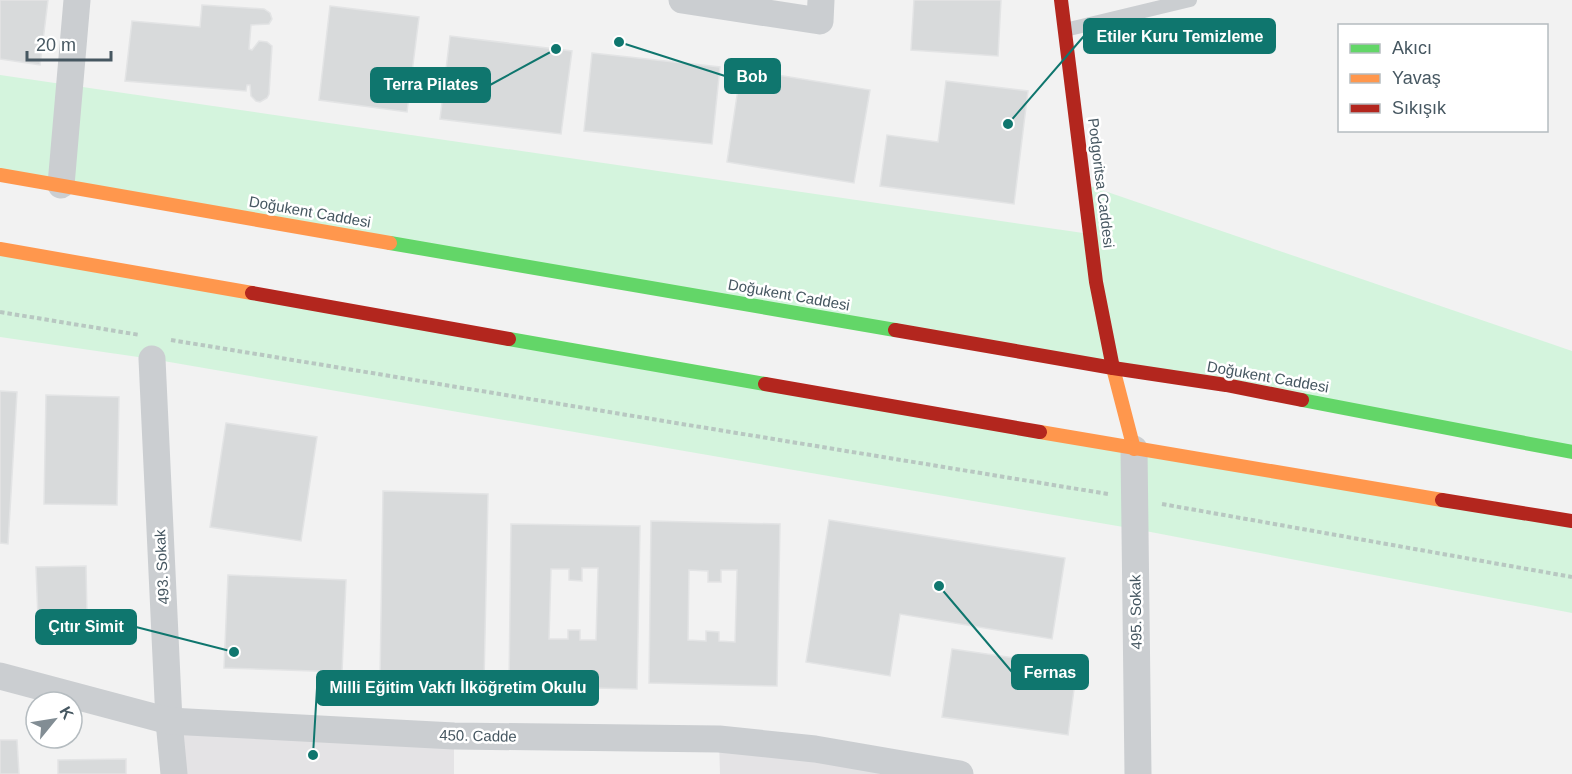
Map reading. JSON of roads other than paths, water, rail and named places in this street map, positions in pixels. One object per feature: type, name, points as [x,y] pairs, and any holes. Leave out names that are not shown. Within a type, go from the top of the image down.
[{"type":"main road","name":"Podgoritsa Caddesi","points":[[1061,0],[1096,282],[1113,369],[1134,449]]},
{"type":"main road","name":"Doğukent Caddesi","points":[[0,175],[1113,369],[1226,385],[1572,452]]},
{"type":"main road","points":[[0,249],[1134,449],[1572,521]]},
{"type":"street","points":[[61,185],[77,0]]},
{"type":"street","points":[[682,0],[820,21],[821,0]]},
{"type":"street","name":"493. Sokak","points":[[153,344],[169,722],[174,774]]},
{"type":"street","name":"495. Sokak","points":[[1134,449],[1138,774]]},
{"type":"street","name":"450. Cadde","points":[[0,676],[169,722],[454,736],[719,740],[815,749],[960,774]]},
{"type":"lane","points":[[1065,30],[1190,0]]},
{"type":"place","name":"Bob","points":[[619,42]]},
{"type":"place","name":"Terra Pilates","points":[[556,49]]},
{"type":"place","name":"Etiler Kuru Temizleme","points":[[1008,124]]},
{"type":"place","name":"Fernas","points":[[939,586]]},
{"type":"place","name":"Çıtır Simit","points":[[234,652]]},
{"type":"place","name":"Milli Eğitim Vakfı İlköğretim Okulu","points":[[313,755]]}]
